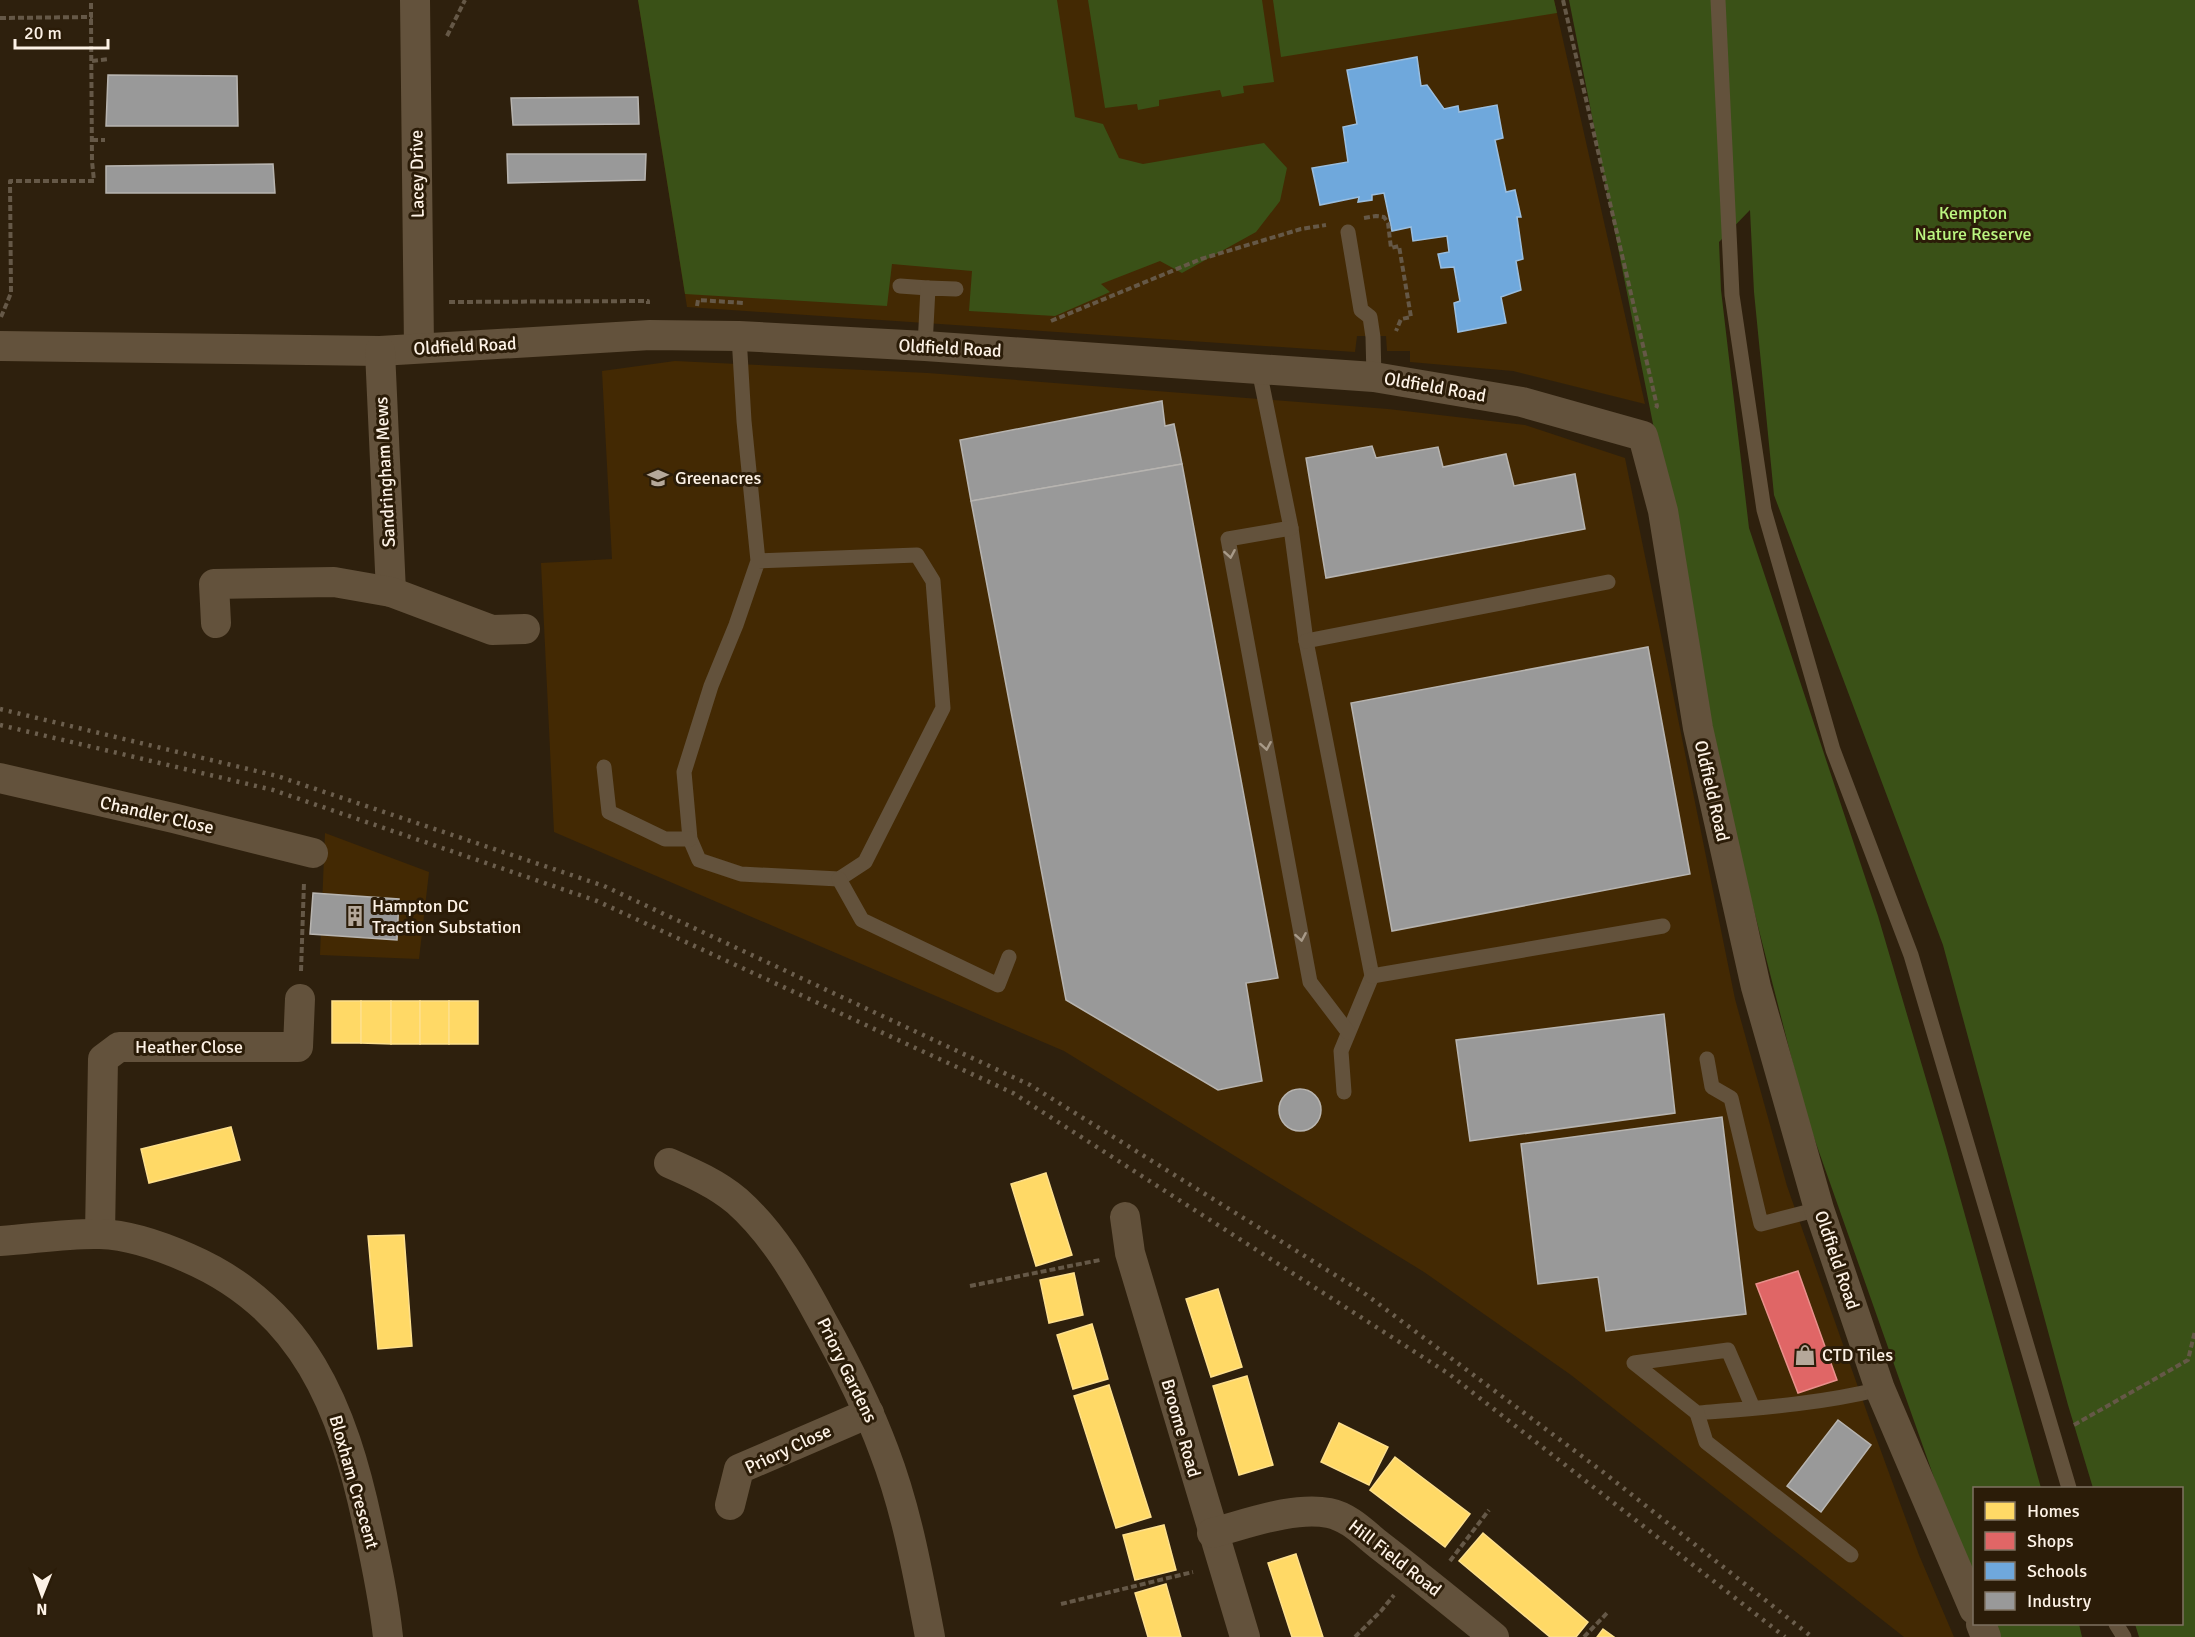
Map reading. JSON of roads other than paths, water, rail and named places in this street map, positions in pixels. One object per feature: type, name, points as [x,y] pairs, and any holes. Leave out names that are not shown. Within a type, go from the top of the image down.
[{"type":"street","name":"Lacey Drive","points":[[416,0],[419,348]]},
{"type":"street","name":"Oldfield Road","points":[[0,346],[380,351],[650,335],[739,336],[925,346],[1374,377],[1522,402],[1643,436],[1663,511],[1698,728],[1756,987],[1820,1209],[1881,1389],[1973,1607]]},
{"type":"street","name":"Sandringham Mews","points":[[380,351],[391,592]]},
{"type":"street","points":[[216,623],[214,584],[334,582],[391,592],[492,630],[525,629]]},
{"type":"street","name":"Chandler Close","points":[[0,778],[309,852]]},
{"type":"street","name":"Heather Close","points":[[100,1234],[103,1059],[119,1047],[298,1047],[300,999]]},
{"type":"street","name":"Priory Gardens","points":[[669,1162],[698,1175],[736,1200],[776,1244],[811,1300],[869,1413],[885,1451],[903,1510],[930,1637]]},
{"type":"street","name":"Broome Road","points":[[1125,1217],[1130,1254],[1245,1637]]},
{"type":"street","name":"Bloxham Crescent","points":[[0,1241],[100,1234],[136,1240],[172,1251],[226,1276],[277,1318],[296,1341],[325,1387],[342,1428],[376,1559],[388,1637]]},
{"type":"street","name":"Priory Close","points":[[730,1504],[739,1470],[869,1413]]},
{"type":"street","name":"Hill Field Road","points":[[1212,1533],[1278,1516],[1305,1512],[1329,1513],[1339,1516],[1352,1523],[1494,1637]]},
{"type":"lane","points":[[1718,0],[1732,295],[1764,510],[1833,750],[1911,955],[2069,1487]]},
{"type":"lane","points":[[1347,226],[1362,310],[1370,317],[1374,377]]},
{"type":"lane","points":[[900,286],[957,289]]},
{"type":"lane","points":[[925,346],[928,288]]},
{"type":"lane","points":[[739,336],[744,421],[758,561],[736,625],[711,686],[684,772],[690,839],[699,860],[741,874],[839,879],[864,862],[943,708],[933,581],[917,555],[758,561]]},
{"type":"lane","points":[[1259,370],[1291,528],[1306,641],[1372,976],[1341,1051],[1344,1092]]},
{"type":"lane","points":[[1291,528],[1228,539],[1310,982],[1348,1032]]},
{"type":"lane","points":[[1306,641],[1608,582]]},
{"type":"lane","points":[[604,767],[609,812],[665,839],[690,839]]},
{"type":"lane","points":[[839,879],[862,920],[998,985],[1009,957]]},
{"type":"lane","points":[[1372,976],[1663,926]]},
{"type":"lane","points":[[1707,1059],[1712,1088],[1731,1098],[1761,1224],[1820,1209]]},
{"type":"lane","points":[[1752,1408],[1728,1350],[1634,1363],[1697,1413],[1706,1442],[1851,1555]]},
{"type":"lane","points":[[1697,1413],[1846,1398],[1881,1389]]},
{"type":"railway","points":[[0,709],[277,776],[604,886],[1030,1085],[1364,1293],[1603,1472],[1812,1637]]},
{"type":"railway","points":[[0,725],[273,790],[597,901],[1013,1093],[1449,1374],[1785,1637]]},
{"type":"place","name":"Greenacres","points":[[658,478]]},
{"type":"place","name":"Hampton DC Traction Substation","points":[[355,916]]},
{"type":"place","name":"CTD Tiles","points":[[1805,1355]]},
{"type":"park label","name":"Kempton Nature Reserve","points":[[1973,223]]}]
